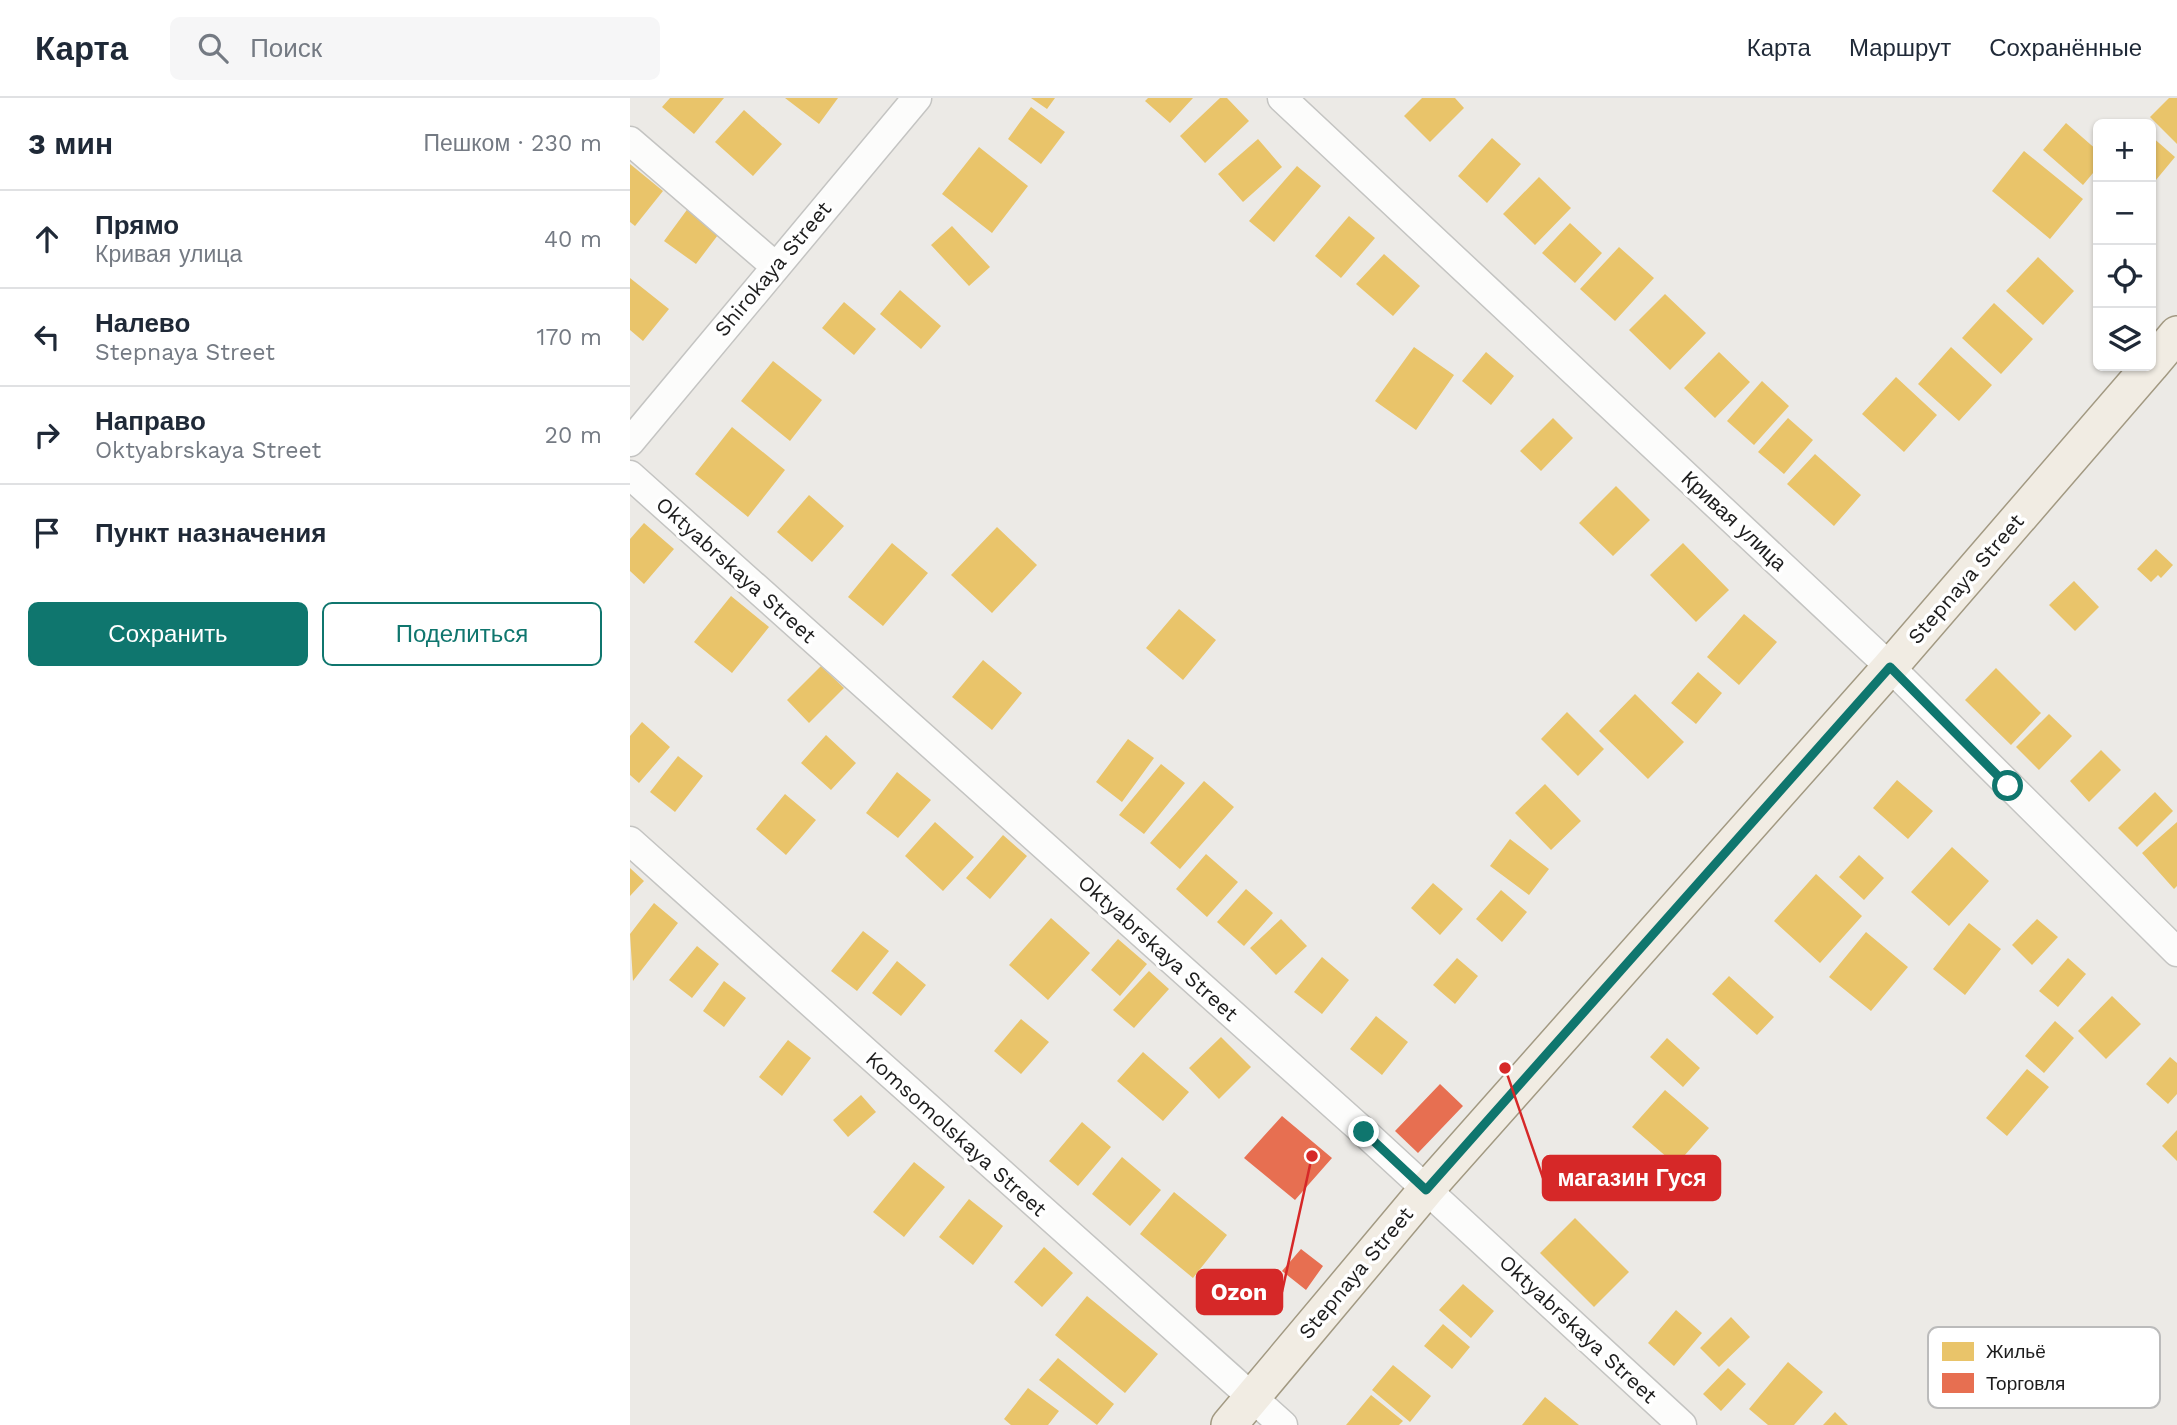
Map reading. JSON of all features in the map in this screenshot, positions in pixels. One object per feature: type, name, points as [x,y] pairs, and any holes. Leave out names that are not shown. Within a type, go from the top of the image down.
[{"type":"main road","name":"Stepnaya Street","points":[[2156,358],[2177,334]]},
{"type":"main road","name":"Stepnaya Street","points":[[1229,1425],[1426,1190],[1890,667],[2145,371]]},
{"type":"street","name":"Shirokaya Street","points":[[630,442],[917,98]]},
{"type":"street","name":"Кривая улица","points":[[1282,98],[1890,667],[2177,952]]},
{"type":"street","points":[[630,141],[775,266]]},
{"type":"street","name":"Oktyabrskaya Street","points":[[630,475],[1426,1190],[1682,1425]]},
{"type":"street","name":"Komsomolskaya Street","points":[[630,841],[1283,1425]]},
{"type":"building: Жильё","points":[[670,98],[724,98],[694,134],[662,107]]},
{"type":"building: Жильё","points":[[785,98],[838,98],[819,124]]},
{"type":"building: Жильё","points":[[1031,98],[1055,98],[1047,109]]},
{"type":"building: Жильё","points":[[1148,98],[1193,98],[1170,123],[1145,101]]},
{"type":"building: Жильё","points":[[1220,98],[1227,98],[1249,121],[1205,163],[1180,136]]},
{"type":"building: Жильё","points":[[1422,98],[1455,98],[1464,108],[1430,142],[1404,116]]},
{"type":"building: Жильё","points":[[2169,98],[2177,98],[2177,144],[2156,123],[2156,119],[2150,117]]},
{"type":"building: Жильё","points":[[1031,107],[1065,132],[1041,164],[1008,139]]},
{"type":"building: Жильё","points":[[744,110],[782,144],[753,176],[715,142]]},
{"type":"building: Жильё","points":[[2066,123],[2093,147],[2093,173],[2083,185],[2043,150]]},
{"type":"building: Жильё","points":[[1492,138],[1521,164],[1487,203],[1458,176]]},
{"type":"building: Жильё","points":[[1258,139],[1282,167],[1243,202],[1218,174]]},
{"type":"building: Жильё","points":[[2156,140],[2175,157],[2156,180]]},
{"type":"building: Жильё","points":[[979,147],[1028,186],[992,233],[942,194]]},
{"type":"building: Жильё","points":[[2024,151],[2083,199],[2050,239],[1992,191]]},
{"type":"building: Жильё","points":[[630,164],[663,191],[635,226],[630,222]]},
{"type":"building: Жильё","points":[[1297,166],[1321,186],[1274,242],[1249,221]]},
{"type":"building: Жильё","points":[[1539,177],[1571,208],[1535,245],[1503,214]]},
{"type":"building: Жильё","points":[[689,207],[721,231],[696,264],[664,241]]},
{"type":"building: Жильё","points":[[1349,216],[1375,238],[1341,278],[1315,256]]},
{"type":"building: Жильё","points":[[1570,223],[1602,253],[1575,283],[1542,253]]},
{"type":"building: Жильё","points":[[952,226],[990,267],[969,286],[931,245]]},
{"type":"building: Жильё","points":[[1619,247],[1654,278],[1615,321],[1580,289]]},
{"type":"building: Жильё","points":[[1384,254],[1420,286],[1393,316],[1356,284]]},
{"type":"building: Жильё","points":[[2038,257],[2074,291],[2043,325],[2006,291]]},
{"type":"building: Жильё","points":[[630,278],[669,309],[643,341],[630,330]]},
{"type":"building: Жильё","points":[[900,290],[941,326],[921,349],[880,314]]},
{"type":"building: Жильё","points":[[1665,294],[1706,333],[1670,370],[1629,330]]},
{"type":"building: Жильё","points":[[844,302],[876,329],[854,355],[822,328]]},
{"type":"building: Жильё","points":[[1994,303],[2033,339],[2001,374],[1962,338]]},
{"type":"building: Жильё","points":[[1414,347],[1454,375],[1416,430],[1375,401]]},
{"type":"building: Жильё","points":[[1951,347],[1992,385],[1959,421],[1918,384]]},
{"type":"building: Жильё","points":[[1486,352],[1514,376],[1491,405],[1462,381]]},
{"type":"building: Жильё","points":[[1719,352],[1750,382],[1715,418],[1684,388]]},
{"type":"building: Жильё","points":[[773,361],[822,400],[790,441],[741,401]]},
{"type":"building: Жильё","points":[[1896,377],[1937,415],[1904,452],[1862,414]]},
{"type":"building: Жильё","points":[[1762,381],[1789,406],[1754,445],[1727,421]]},
{"type":"building: Жильё","points":[[1553,418],[1573,438],[1541,471],[1520,451]]},
{"type":"building: Жильё","points":[[1788,418],[1813,440],[1784,474],[1758,452]]},
{"type":"building: Жильё","points":[[732,427],[785,470],[748,517],[695,474]]},
{"type":"building: Жильё","points":[[1815,454],[1861,495],[1834,526],[1787,484]]},
{"type":"building: Жильё","points":[[1616,486],[1650,520],[1613,556],[1579,523]]},
{"type":"building: Жильё","points":[[809,495],[844,526],[812,562],[777,532]]},
{"type":"building: Жильё","points":[[644,523],[674,549],[644,584],[630,571],[630,539]]},
{"type":"building: Жильё","points":[[997,527],[1037,565],[992,613],[951,575]]},
{"type":"building: Жильё","points":[[892,543],[928,573],[883,626],[848,597]]},
{"type":"building: Жильё","points":[[1683,543],[1729,590],[1696,622],[1650,575]]},
{"type":"building: Жильё","points":[[2156,549],[2173,565],[2161,578],[2158,575],[2151,582],[2137,569]]},
{"type":"building: Жильё","points":[[2074,581],[2099,607],[2075,631],[2049,605]]},
{"type":"building: Жильё","points":[[731,596],[769,627],[732,673],[694,642]]},
{"type":"building: Жильё","points":[[1179,609],[1216,640],[1183,680],[1146,648]]},
{"type":"building: Жильё","points":[[1744,614],[1777,642],[1739,685],[1707,657]]},
{"type":"building: Жильё","points":[[983,660],[1022,693],[992,730],[952,697]]},
{"type":"building: Жильё","points":[[821,666],[844,688],[809,723],[787,700]]},
{"type":"building: Жильё","points":[[1996,668],[2041,713],[2011,745],[1965,700]]},
{"type":"building: Жильё","points":[[1698,672],[1722,693],[1696,724],[1671,703]]},
{"type":"building: Жильё","points":[[1635,694],[1684,742],[1648,779],[1599,731]]},
{"type":"building: Жильё","points":[[1567,712],[1604,749],[1578,776],[1541,739]]},
{"type":"building: Жильё","points":[[2049,714],[2072,736],[2039,770],[2016,747]]},
{"type":"building: Жильё","points":[[642,722],[670,747],[639,783],[630,775],[630,736]]},
{"type":"building: Жильё","points":[[826,735],[856,763],[831,790],[801,763]]},
{"type":"building: Жильё","points":[[1128,739],[1154,758],[1122,802],[1096,782]]},
{"type":"building: Жильё","points":[[2101,750],[2121,770],[2089,802],[2070,781]]},
{"type":"building: Жильё","points":[[678,756],[703,776],[675,812],[650,792]]},
{"type":"building: Жильё","points":[[1161,764],[1185,783],[1144,834],[1119,815]]},
{"type":"building: Жильё","points":[[897,772],[931,800],[898,838],[866,813]]},
{"type":"building: Жильё","points":[[1897,780],[1933,811],[1908,839],[1873,808]]},
{"type":"building: Жильё","points":[[1204,781],[1234,807],[1180,869],[1150,843]]},
{"type":"building: Жильё","points":[[1545,784],[1581,821],[1551,850],[1515,813]]},
{"type":"building: Жильё","points":[[2155,792],[2173,811],[2137,847],[2118,828]]},
{"type":"building: Жильё","points":[[785,794],[816,820],[786,855],[756,829]]},
{"type":"building: Жильё","points":[[935,822],[974,857],[943,891],[905,856]]},
{"type":"building: Жильё","points":[[2177,822],[2177,886],[2174,889],[2142,853]]},
{"type":"building: Жильё","points":[[1003,835],[1027,856],[990,899],[966,878]]},
{"type":"building: Жильё","points":[[1510,839],[1549,869],[1529,895],[1490,866]]},
{"type":"building: Жильё","points":[[1952,847],[1989,881],[1949,926],[1911,892]]},
{"type":"building: Жильё","points":[[1206,854],[1238,882],[1207,917],[1176,889]]},
{"type":"building: Жильё","points":[[1859,855],[1884,878],[1864,900],[1839,877]]},
{"type":"building: Жильё","points":[[630,868],[644,881],[630,896]]},
{"type":"building: Жильё","points":[[1816,874],[1862,916],[1820,963],[1774,921]]},
{"type":"building: Жильё","points":[[1433,883],[1463,909],[1440,935],[1411,908]]},
{"type":"building: Жильё","points":[[1246,889],[1273,913],[1244,946],[1217,922]]},
{"type":"building: Жильё","points":[[1501,890],[1527,912],[1502,942],[1476,919]]},
{"type":"building: Жильё","points":[[654,903],[678,923],[633,981],[630,934]]},
{"type":"building: Жильё","points":[[1051,918],[1090,953],[1048,1000],[1009,965]]},
{"type":"building: Жильё","points":[[1281,919],[1307,946],[1276,975],[1250,948]]},
{"type":"building: Жильё","points":[[2037,919],[2058,937],[2032,965],[2012,945]]},
{"type":"building: Жильё","points":[[1969,923],[2001,949],[1965,995],[1933,969]]},
{"type":"building: Жильё","points":[[863,931],[889,951],[857,991],[831,971]]},
{"type":"building: Жильё","points":[[1866,932],[1908,967],[1871,1011],[1829,977]]},
{"type":"building: Жильё","points":[[1118,939],[1147,964],[1120,996],[1091,970]]},
{"type":"building: Жильё","points":[[697,946],[719,964],[692,998],[669,980]]},
{"type":"building: Жильё","points":[[1322,957],[1349,980],[1322,1014],[1294,992]]},
{"type":"building: Жильё","points":[[1457,958],[1478,976],[1455,1004],[1433,985]]},
{"type":"building: Жильё","points":[[2068,958],[2086,974],[2058,1007],[2039,991]]},
{"type":"building: Жильё","points":[[897,961],[926,985],[901,1016],[872,993]]},
{"type":"building: Жильё","points":[[1149,971],[1169,989],[1134,1028],[1113,1010]]},
{"type":"building: Жильё","points":[[1729,976],[1774,1017],[1757,1035],[1712,994]]},
{"type":"building: Жильё","points":[[724,981],[746,998],[724,1027],[703,1011]]},
{"type":"building: Жильё","points":[[2112,996],[2141,1024],[2106,1059],[2078,1031]]},
{"type":"building: Жильё","points":[[1376,1016],[1408,1042],[1382,1075],[1350,1049]]},
{"type":"building: Жильё","points":[[1021,1019],[1049,1042],[1021,1074],[994,1051]]},
{"type":"building: Жильё","points":[[2055,1021],[2074,1038],[2044,1073],[2025,1056]]},
{"type":"building: Жильё","points":[[1221,1037],[1251,1067],[1219,1099],[1189,1068]]},
{"type":"building: Жильё","points":[[1667,1038],[1700,1068],[1683,1087],[1650,1057]]},
{"type":"building: Жильё","points":[[788,1040],[811,1058],[782,1096],[759,1077]]},
{"type":"building: Жильё","points":[[1143,1052],[1189,1092],[1163,1121],[1117,1081]]},
{"type":"building: Жильё","points":[[2170,1057],[2177,1063],[2177,1094],[2168,1104],[2146,1084]]},
{"type":"building: Жильё","points":[[2027,1069],[2049,1087],[2007,1136],[1986,1118]]},
{"type":"building: Жильё","points":[[1665,1090],[1709,1128],[1676,1165],[1632,1127]]},
{"type":"building: Жильё","points":[[861,1095],[876,1112],[848,1137],[833,1120]]},
{"type":"building: Жильё","points":[[1082,1122],[1111,1147],[1078,1186],[1049,1161]]},
{"type":"building: Жильё","points":[[2177,1130],[2177,1161],[2162,1146]]},
{"type":"building: Жильё","points":[[1122,1157],[1161,1190],[1130,1226],[1092,1194]]},
{"type":"building: Жильё","points":[[914,1162],[945,1187],[904,1237],[873,1212]]},
{"type":"building: Жильё","points":[[1174,1192],[1227,1235],[1193,1278],[1140,1234]]},
{"type":"building: Жильё","points":[[969,1199],[1003,1226],[973,1265],[939,1237]]},
{"type":"building: Жильё","points":[[1575,1218],[1629,1272],[1594,1307],[1540,1253]]},
{"type":"building: Жильё","points":[[1044,1247],[1073,1273],[1042,1307],[1014,1282]]},
{"type":"building: Жильё","points":[[1463,1284],[1494,1311],[1471,1338],[1439,1310]]},
{"type":"building: Жильё","points":[[1087,1296],[1158,1354],[1125,1393],[1055,1335]]},
{"type":"building: Жильё","points":[[1676,1310],[1702,1333],[1674,1366],[1648,1343]]},
{"type":"building: Жильё","points":[[1731,1317],[1750,1337],[1719,1367],[1700,1348]]},
{"type":"building: Жильё","points":[[1443,1324],[1470,1347],[1452,1369],[1424,1346]]},
{"type":"building: Жильё","points":[[1058,1358],[1114,1404],[1097,1425],[1039,1380]]},
{"type":"building: Жильё","points":[[1788,1362],[1823,1392],[1794,1425],[1768,1425],[1749,1409]]},
{"type":"building: Жильё","points":[[1393,1365],[1431,1396],[1410,1422],[1372,1390]]},
{"type":"building: Жильё","points":[[1728,1368],[1746,1384],[1721,1411],[1703,1394]]},
{"type":"building: Жильё","points":[[1028,1388],[1059,1411],[1048,1425],[1011,1425],[1004,1419]]},
{"type":"building: Жильё","points":[[1371,1395],[1403,1421],[1399,1425],[1346,1425]]},
{"type":"building: Жильё","points":[[1545,1397],[1579,1425],[1522,1425]]},
{"type":"building: Жильё","points":[[1835,1412],[1848,1425],[1823,1425]]},
{"type":"building: Торговля","points":[[1440,1084],[1463,1106],[1418,1153],[1395,1131]]},
{"type":"building: Торговля","points":[[1282,1116],[1332,1158],[1295,1200],[1244,1158]]},
{"type":"building: Торговля","points":[[1301,1249],[1323,1266],[1306,1290],[1282,1271]]},
{"type":"place","name":"магазин Гуся","points":[[1505,1068]]},
{"type":"place","name":"Ozon","points":[[1312,1156]]},
{"type":"route","points":[[1364,1132],[1426,1190],[1890,667],[2008,786]]}]
